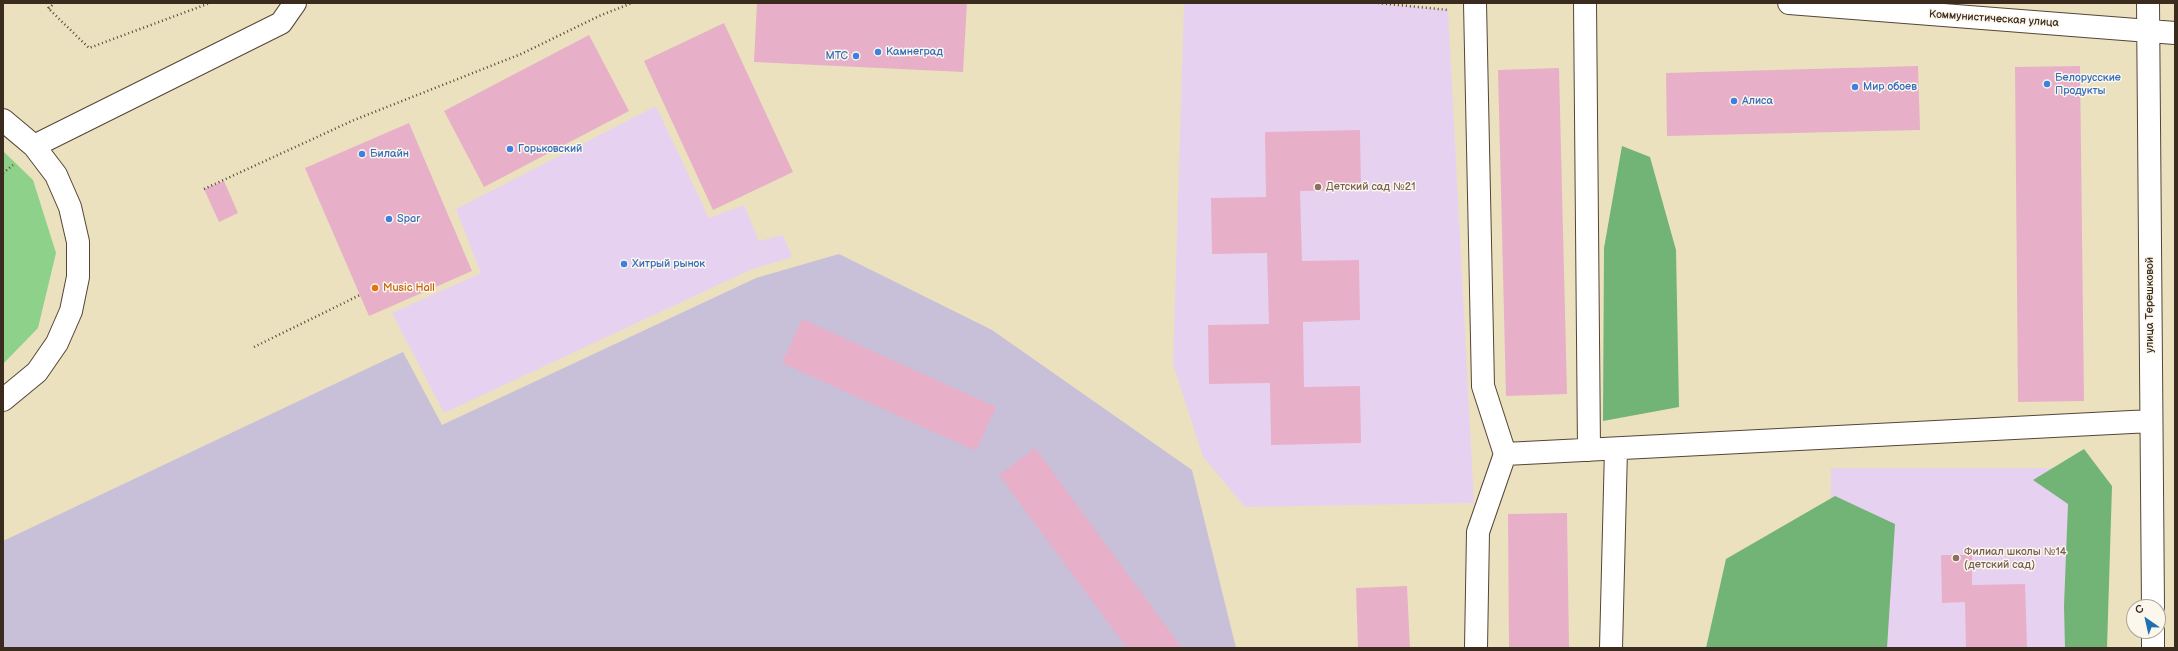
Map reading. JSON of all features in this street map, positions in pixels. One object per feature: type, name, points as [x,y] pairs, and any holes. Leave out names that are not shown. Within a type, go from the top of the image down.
[{"type":"street","points":[[34,146],[281,23],[295,3]]},
{"type":"street","points":[[1475,3],[1483,386],[1505,454],[1478,532],[1476,648]]},
{"type":"street","points":[[1585,3],[1589,450]]},
{"type":"street","name":"Коммунистическая улица","points":[[1789,3],[2175,33]]},
{"type":"street","name":"улица Терешковой","points":[[2148,3],[2153,599]]},
{"type":"street","points":[[3,120],[34,146],[56,175],[70,207],[78,242],[78,277],[71,311],[57,343],[37,372],[11,396],[3,400]]},
{"type":"street","points":[[1505,454],[2151,421]]},
{"type":"street","points":[[1611,648],[1616,449]]},
{"type":"path","points":[[47,3],[49,9],[89,48],[210,3]]},
{"type":"path","points":[[49,9],[54,3]]},
{"type":"path","points":[[204,189],[354,120],[521,54],[599,16],[632,3]]},
{"type":"path","points":[[1378,3],[1448,10]]},
{"type":"path","points":[[254,347],[360,295]]},
{"type":"shaded area","name":"Детский сад №21","points":[[1184,3],[1368,3],[1448,10],[1474,503],[1245,507],[1203,457],[1173,364]]},
{"type":"shaded area","name":"Хитрый рынок","points":[[656,106],[709,218],[744,205],[759,241],[783,235],[792,257],[750,270],[444,413],[392,313],[481,273],[456,209]]},
{"type":"shaded area","points":[[839,254],[992,330],[1192,470],[1236,648],[3,648],[3,541],[379,363],[403,352],[442,425],[756,278]]},
{"type":"shaded area","name":"Филиал школы №14 (детский сад)","points":[[1831,468],[2081,468],[2082,648],[1830,648]]},
{"type":"green space","points":[[1622,146],[1650,157],[1676,250],[1679,407],[1603,421],[1604,248]]},
{"type":"green space","points":[[3,151],[33,180],[56,253],[38,328],[3,364]]},
{"type":"green space","points":[[2084,449],[2112,486],[2107,648],[2065,648],[2064,606],[2068,504],[2033,480]]},
{"type":"green space","points":[[1835,496],[1895,524],[1887,648],[1706,648],[1726,559]]},
{"type":"building","points":[[757,3],[967,3],[963,72],[754,62]]},
{"type":"building","points":[[724,23],[793,172],[713,210],[644,61]]},
{"type":"building","name":"Горьковский","points":[[589,35],[629,111],[484,187],[444,111]]},
{"type":"building","points":[[1918,66],[1920,130],[1667,136],[1666,73]]},
{"type":"building","points":[[2080,66],[2084,401],[2018,402],[2015,67]]},
{"type":"building","points":[[1559,68],[1567,394],[1506,396],[1498,70]]},
{"type":"building","name":"Spar","points":[[409,123],[472,271],[369,316],[305,168]]},
{"type":"building","points":[[1360,130],[1361,190],[1300,191],[1302,261],[1359,260],[1360,320],[1303,322],[1304,387],[1360,386],[1361,443],[1271,445],[1270,383],[1209,384],[1208,325],[1269,324],[1267,253],[1212,254],[1211,198],[1266,197],[1265,132]]},
{"type":"building","points":[[224,181],[238,213],[219,222],[204,189]]},
{"type":"building","points":[[802,319],[996,407],[976,451],[782,363]]},
{"type":"building","points":[[1035,448],[1182,648],[1127,648],[999,475]]},
{"type":"building","points":[[1567,513],[1569,648],[1509,648],[1508,514]]},
{"type":"building","points":[[1941,555],[1972,555],[1972,585],[2025,584],[2027,648],[1966,648],[1965,602],[1942,603]]},
{"type":"building","points":[[1407,586],[1410,648],[1358,648],[1356,588]]},
{"type":"place","name":"Камнеград","points":[[878,52]]},
{"type":"place","name":"МТС","points":[[856,56]]},
{"type":"place","name":"Белорусские Продукты","points":[[2047,84]]},
{"type":"place","name":"Мир обоев","points":[[1855,87]]},
{"type":"place","name":"Алиса","points":[[1734,101]]},
{"type":"place","name":"Горьковский","points":[[510,149]]},
{"type":"place","name":"Билайн","points":[[362,154]]},
{"type":"place","name":"Детский сад №21","points":[[1318,187]]},
{"type":"place","name":"Spar","points":[[389,219]]},
{"type":"place","name":"Хитрый рынок","points":[[624,264]]},
{"type":"place","name":"Music Hall","points":[[375,288]]},
{"type":"place","name":"Филиал школы №14 (детский сад)","points":[[1956,558]]}]
